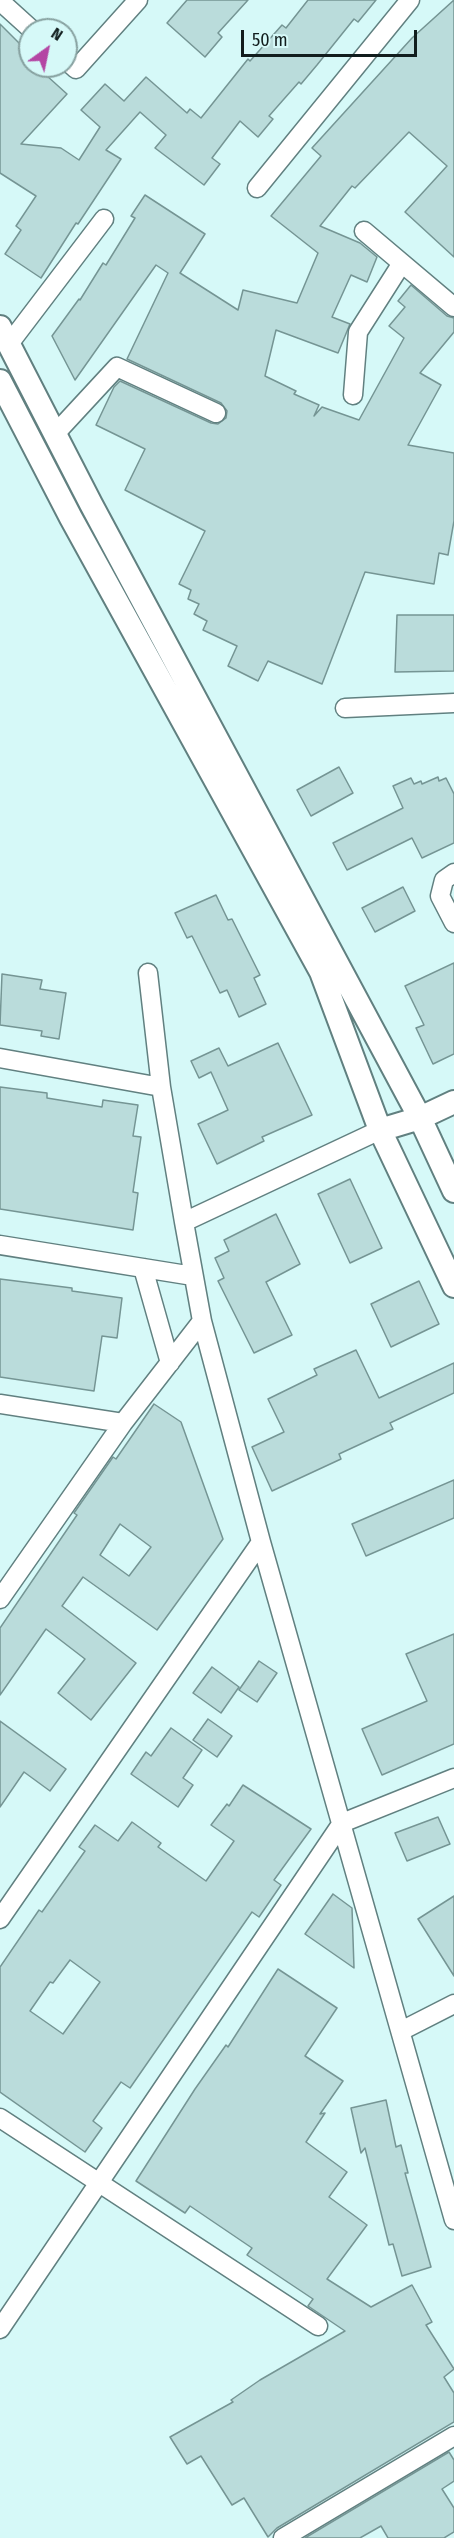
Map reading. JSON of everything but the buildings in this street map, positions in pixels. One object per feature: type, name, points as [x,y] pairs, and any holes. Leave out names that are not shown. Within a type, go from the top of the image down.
[{"type":"street","points":[[78,67],[138,0]]},
{"type":"street","points":[[257,188],[410,0]]},
{"type":"street","points":[[0,2],[18,18]]},
{"type":"street","points":[[104,219],[4,335],[420,1118],[454,1191]]},
{"type":"street","points":[[364,231],[454,307]]},
{"type":"street","points":[[353,394],[358,332],[402,263]]},
{"type":"street","points":[[56,434],[117,367],[216,413]]},
{"type":"street","points":[[0,381],[71,518],[321,972],[380,1130],[454,1286]]},
{"type":"street","points":[[345,708],[454,703]]},
{"type":"street","points":[[454,873],[444,880],[440,896],[454,923]]},
{"type":"street","points":[[148,973],[161,1087],[202,1322],[261,1542],[453,2211]]},
{"type":"street","points":[[0,1059],[161,1087]]},
{"type":"street","points":[[184,1222],[380,1130],[420,1118],[454,1102]]},
{"type":"street","points":[[0,1245],[193,1276]]},
{"type":"street","points":[[143,1268],[170,1363]]},
{"type":"street","points":[[0,1599],[8,1576],[202,1322]]},
{"type":"street","points":[[0,1404],[123,1423]]},
{"type":"street","points":[[0,1919],[261,1542]]},
{"type":"street","points":[[0,2329],[342,1823],[454,1778]]},
{"type":"street","points":[[401,2031],[454,2004]]},
{"type":"street","points":[[0,2118],[318,2326]]},
{"type":"street","points":[[283,2538],[454,2436]]}]
